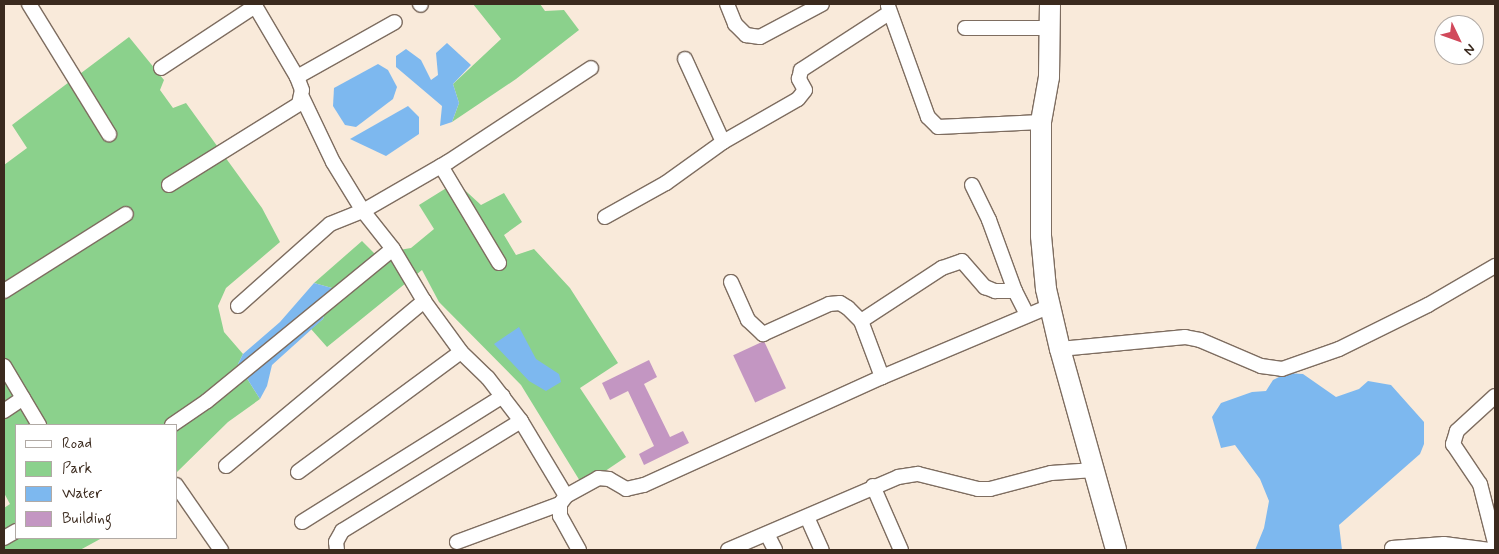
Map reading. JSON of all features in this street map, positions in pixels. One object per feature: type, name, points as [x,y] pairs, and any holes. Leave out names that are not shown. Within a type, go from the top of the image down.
[{"type":"street","points":[[29,4],[109,134]]},
{"type":"street","points":[[727,4],[735,24],[746,35],[760,37],[822,4]]},
{"type":"street","points":[[1050,4],[1049,77],[1041,122],[1041,236],[1050,306],[1060,349],[1116,550]]},
{"type":"street","points":[[161,68],[255,5],[297,77],[302,97],[333,162],[364,211],[393,249],[424,301],[461,352],[503,396],[521,421],[563,500],[560,516],[579,550]]},
{"type":"street","points":[[604,217],[666,183],[724,142],[798,99],[805,90],[799,79],[801,70],[888,8],[928,117],[938,128],[1041,122]]},
{"type":"street","points":[[297,77],[395,22]]},
{"type":"street","points":[[965,28],[1050,28]]},
{"type":"street","points":[[685,59],[724,142]]},
{"type":"street","points":[[238,306],[330,224],[364,211],[441,166],[590,68]]},
{"type":"street","points":[[170,185],[293,109],[302,97]]},
{"type":"street","points":[[441,166],[499,263]]},
{"type":"street","points":[[972,185],[989,220],[1015,291],[1027,315]]},
{"type":"street","points":[[4,291],[126,214]]},
{"type":"street","points":[[173,424],[393,249]]},
{"type":"street","points":[[861,321],[942,268],[962,261],[985,287],[995,291],[1015,291]]},
{"type":"street","points":[[1060,349],[1185,337],[1200,340],[1262,366],[1282,369],[1339,349],[1428,305],[1495,266]]},
{"type":"street","points":[[731,282],[748,320],[763,334],[829,304],[840,303],[861,321],[882,377]]},
{"type":"street","points":[[226,466],[424,301]]},
{"type":"street","points":[[457,542],[563,500],[598,478],[610,479],[626,489],[644,486],[882,377],[1050,306]]},
{"type":"street","points":[[298,472],[461,352]]},
{"type":"street","points":[[4,366],[38,424]]},
{"type":"street","points":[[302,522],[503,396]]},
{"type":"street","points":[[1495,396],[1457,431],[1453,444],[1492,505],[1495,543]]},
{"type":"street","points":[[4,411],[23,398]]},
{"type":"street","points":[[337,550],[336,542],[342,531],[521,421]]},
{"type":"street","points":[[728,550],[807,517],[873,486],[898,477],[918,474],[978,489],[990,488],[1051,473],[1094,470]]},
{"type":"street","points":[[873,486],[900,550]]},
{"type":"street","points":[[178,488],[221,550]]},
{"type":"street","points":[[807,517],[822,550]]},
{"type":"street","points":[[4,538],[15,532]]},
{"type":"street","points":[[767,534],[775,550]]},
{"type":"street","points":[[1392,548],[1444,544],[1490,550]]},
{"type":"green space","points":[[473,4],[540,4],[545,11],[564,10],[579,30],[516,79],[452,122],[459,103],[453,84],[501,39]]},
{"type":"green space","points":[[129,37],[164,80],[160,90],[173,108],[186,103],[262,208],[280,242],[226,288],[218,306],[224,332],[243,354],[238,364],[260,399],[228,422],[178,471],[178,424],[15,424],[15,539],[100,539],[80,550],[4,550],[4,508],[10,504],[4,493],[4,165],[27,148],[12,125]]},
{"type":"green space","points":[[456,182],[481,205],[504,193],[522,222],[504,235],[516,255],[534,249],[570,288],[618,363],[580,388],[626,457],[583,486],[521,385],[439,302],[422,270],[327,347],[311,329],[323,319],[332,288],[314,283],[362,241],[375,254],[411,248],[434,229],[419,205]]},
{"type":"water","points":[[447,43],[471,65],[453,84],[459,103],[452,122],[440,126],[442,106],[396,67],[396,56],[406,49],[421,60],[431,80],[438,75],[436,53]]},
{"type":"water","points":[[378,64],[388,70],[397,87],[393,99],[356,127],[345,125],[333,106],[334,88]]},
{"type":"water","points":[[408,106],[419,117],[419,134],[386,156],[350,139]]},
{"type":"water","points":[[314,283],[332,288],[323,319],[272,365],[267,386],[260,399],[238,364],[243,354],[280,322]]},
{"type":"water","points":[[519,327],[536,359],[559,374],[561,382],[546,391],[529,381],[494,344]]},
{"type":"water","points":[[1287,373],[1303,374],[1336,397],[1359,389],[1368,381],[1391,385],[1424,422],[1424,444],[1420,454],[1339,525],[1342,550],[1255,550],[1264,528],[1269,501],[1260,479],[1235,445],[1221,448],[1212,417],[1221,403],[1252,392],[1266,391],[1273,380]]},
{"type":"building","points":[[764,341],[786,388],[755,402],[733,355]]},
{"type":"building","points":[[649,360],[657,377],[644,384],[670,437],[683,431],[689,443],[644,465],[639,454],[654,446],[628,391],[610,400],[602,383]]}]
